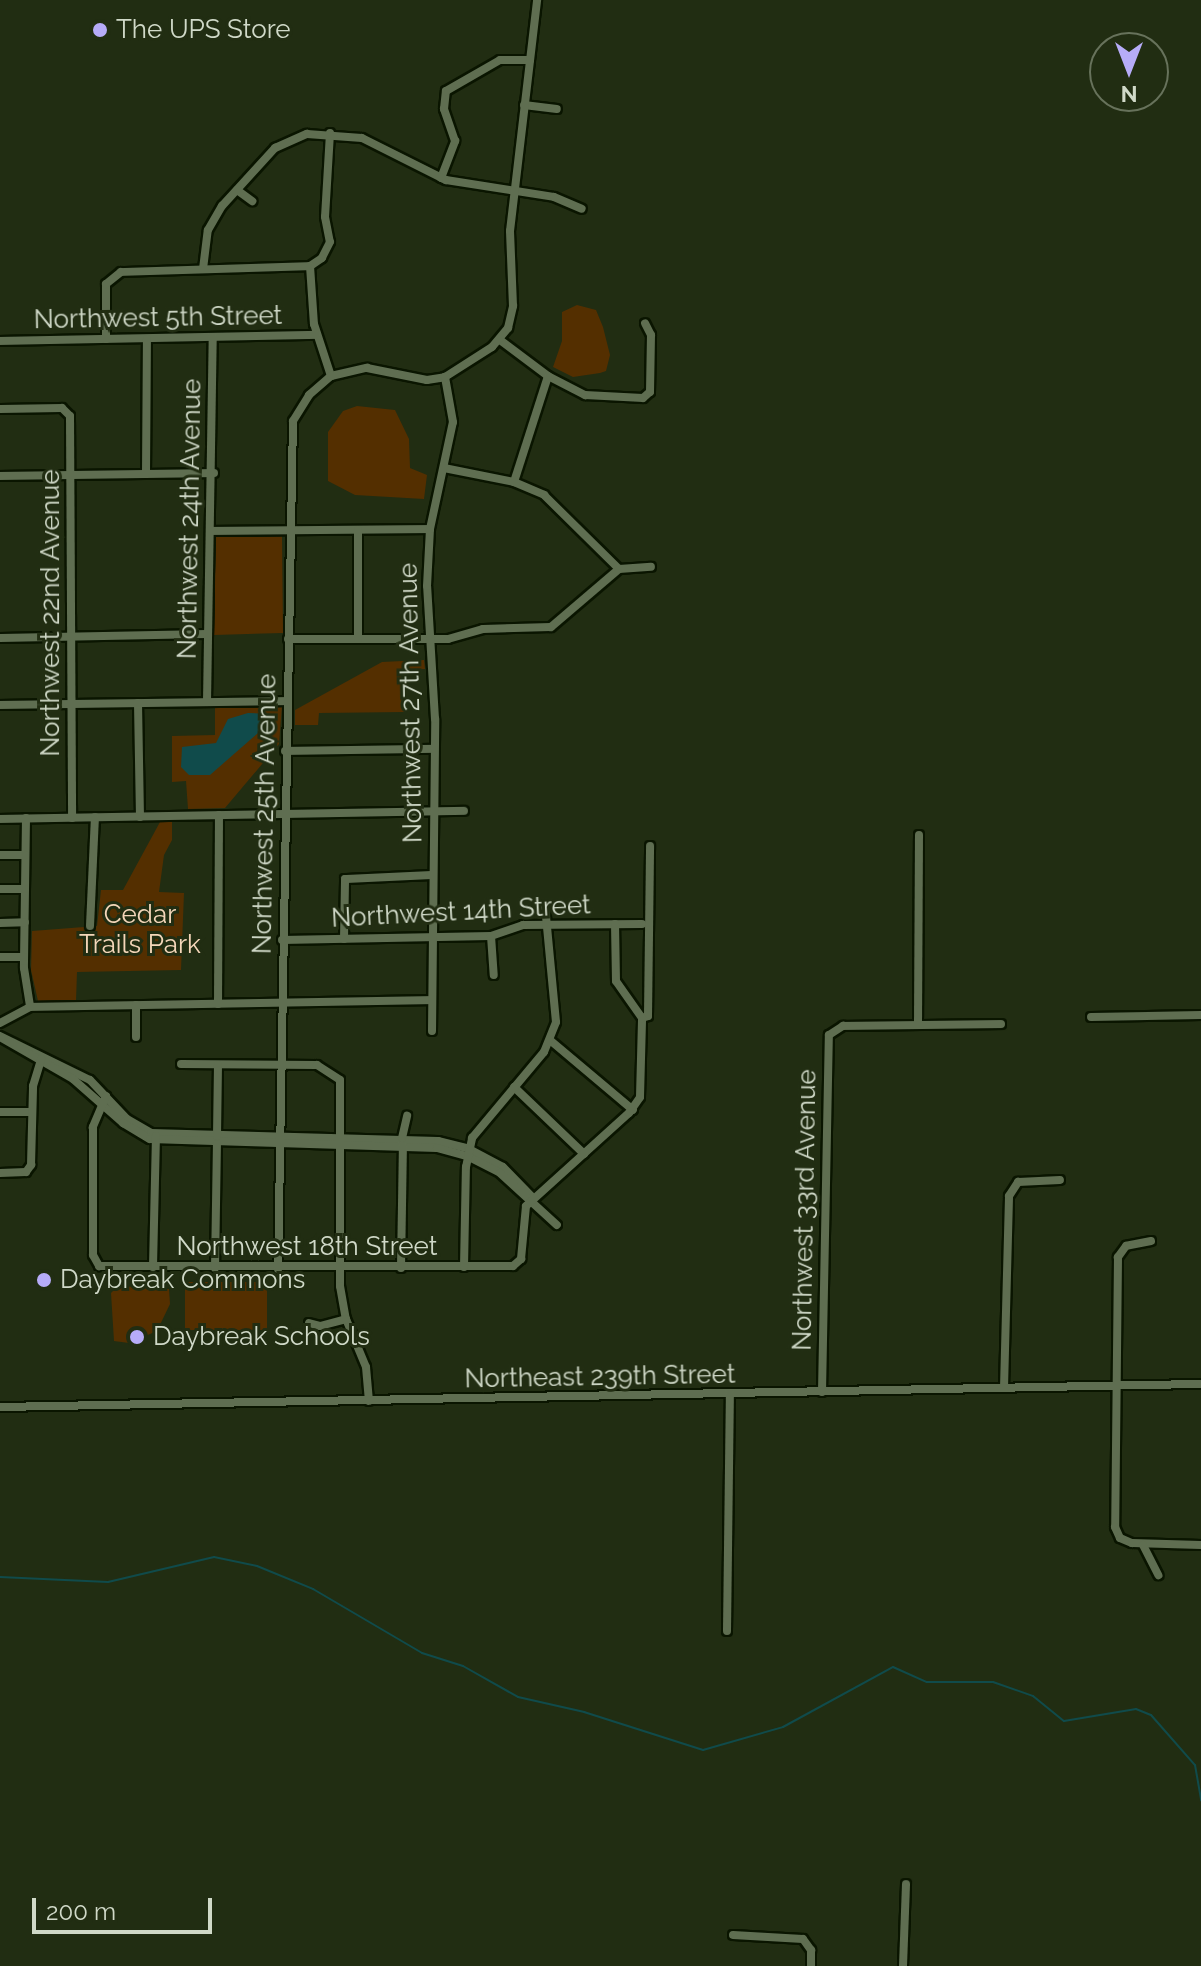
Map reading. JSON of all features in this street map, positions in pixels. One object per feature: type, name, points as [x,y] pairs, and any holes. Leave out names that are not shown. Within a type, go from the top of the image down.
[{"type":"street","points":[[310,266],[317,335],[331,376],[367,368],[427,380],[445,377],[500,340],[513,306],[514,192],[537,0]]},
{"type":"street","points":[[441,178],[455,141],[444,109],[446,91],[505,58],[530,60]]},
{"type":"street","points":[[524,105],[557,109]]},
{"type":"street","points":[[106,339],[105,289],[111,277],[126,270],[310,266],[322,258],[330,242],[325,217],[330,133]]},
{"type":"street","points":[[203,269],[208,230],[237,190],[275,148],[307,134],[330,133],[362,138],[441,178],[560,198],[582,209]]},
{"type":"street","points":[[237,190],[252,201]]},
{"type":"street","points":[[500,340],[548,376],[596,398],[649,395],[651,335],[645,323]]},
{"type":"street","name":"Northwest 5th Street","points":[[0,341],[317,335]]},
{"type":"street","name":"Northwest 24th Avenue","points":[[207,702],[214,473],[213,337]]},
{"type":"street","points":[[146,474],[147,339]]},
{"type":"street","name":"Northwest 25th Avenue","points":[[278,1269],[293,421],[309,395],[331,376]]},
{"type":"street","points":[[514,482],[548,376]]},
{"type":"street","name":"Northwest 27th Avenue","points":[[432,1031],[434,749],[427,639],[430,529],[453,415],[445,377]]},
{"type":"street","name":"Northwest 22nd Avenue","points":[[0,409],[67,409],[71,475],[72,818]]},
{"type":"street","points":[[444,468],[514,482],[544,495],[619,569]]},
{"type":"street","points":[[0,476],[214,473]]},
{"type":"street","points":[[210,531],[430,529]]},
{"type":"street","points":[[358,530],[358,639]]},
{"type":"street","points":[[288,639],[427,639],[483,629],[556,626],[619,569],[651,567]]},
{"type":"street","points":[[0,638],[207,634]]},
{"type":"street","points":[[0,705],[288,701]]},
{"type":"street","points":[[138,703],[140,817]]},
{"type":"street","points":[[285,751],[434,749]]},
{"type":"street","points":[[0,819],[464,811]]},
{"type":"street","points":[[218,1004],[219,815]]},
{"type":"street","points":[[90,926],[95,817]]},
{"type":"street","points":[[26,818],[24,957],[30,1007]]},
{"type":"street","points":[[919,835],[918,1024],[1001,1024]]},
{"type":"street","points":[[642,1018],[648,1016],[650,846]]},
{"type":"street","points":[[0,855],[25,855]]},
{"type":"street","points":[[344,939],[343,883],[349,877],[433,875]]},
{"type":"street","points":[[0,889],[25,889]]},
{"type":"street","points":[[464,1267],[468,1152],[480,1124],[551,1041],[557,1017],[550,985],[549,925],[545,906]]},
{"type":"street","points":[[0,923],[25,922]]},
{"type":"street","points":[[533,1199],[633,1110],[638,1101],[642,1018],[616,981],[615,924]]},
{"type":"street","name":"Northwest 14th Street","points":[[282,940],[491,936],[523,925],[642,924]]},
{"type":"street","points":[[491,936],[494,975]]},
{"type":"street","points":[[0,957],[24,957]]},
{"type":"street","points":[[0,1023],[30,1007],[432,1000]]},
{"type":"street","points":[[136,1005],[136,1037]]},
{"type":"street","points":[[1091,1017],[1201,1015]]},
{"type":"street","name":"Northwest 33rd Avenue","points":[[822,1392],[827,1042],[833,1030],[918,1024]]},
{"type":"street","points":[[0,1036],[90,1080],[127,1119],[156,1137],[402,1142],[468,1152],[512,1174],[557,1225]]},
{"type":"street","points":[[551,1041],[633,1110]]},
{"type":"street","points":[[0,1173],[28,1171],[32,1112],[42,1058]]},
{"type":"street","points":[[181,1064],[317,1065],[335,1074],[343,1089],[339,1269],[346,1319],[366,1367],[369,1401]]},
{"type":"street","points":[[215,1268],[218,1065]]},
{"type":"street","points":[[514,1087],[584,1154]]},
{"type":"street","name":"Northwest 18th Street","points":[[104,1098],[93,1127],[97,1264],[278,1269],[519,1264],[522,1213],[533,1199]]},
{"type":"street","points":[[0,1112],[32,1112]]},
{"type":"street","points":[[401,1268],[402,1142],[407,1116]]},
{"type":"street","points":[[153,1267],[156,1137]]},
{"type":"street","points":[[1004,1388],[1009,1196],[1018,1182],[1060,1180]]},
{"type":"street","points":[[1151,1241],[1126,1246],[1118,1257],[1115,1527],[1122,1539],[1143,1545],[1201,1545]]},
{"type":"street","points":[[309,1323],[346,1319]]},
{"type":"street","name":"Northeast 239th Street","points":[[0,1407],[1201,1384]]},
{"type":"street","points":[[727,1631],[730,1394]]},
{"type":"street","points":[[1143,1545],[1158,1575]]},
{"type":"street","points":[[903,1966],[906,1884]]},
{"type":"street","points":[[733,1935],[808,1941],[811,1966]]},
{"type":"green space","points":[[577,305],[596,310],[610,355],[606,371],[573,377],[553,367],[562,341],[562,312]]},
{"type":"green space","points":[[357,406],[395,410],[409,439],[410,468],[427,475],[424,499],[355,495],[328,481],[328,432],[343,411]]},
{"type":"green space","points":[[282,536],[283,633],[214,635],[216,537]]},
{"type":"green space","points":[[424,660],[425,669],[400,670],[405,712],[319,713],[318,725],[295,725],[295,710],[382,662]]},
{"type":"green space","points":[[282,706],[279,744],[225,808],[188,809],[186,781],[172,782],[172,736],[215,735],[215,708]]},
{"type":"green space","name":"Cedar Trails Park","points":[[160,822],[172,822],[172,840],[164,855],[159,892],[184,893],[181,970],[77,972],[76,1001],[38,1001],[31,970],[32,931],[97,926],[101,890],[123,890]]},
{"type":"green space","points":[[185,1282],[267,1282],[267,1330],[185,1330]]},
{"type":"green space","points":[[118,1286],[169,1289],[170,1304],[157,1331],[129,1343],[114,1341],[111,1293]]},
{"type":"water","points":[[248,713],[271,714],[274,719],[210,775],[189,775],[181,767],[182,747],[216,743],[228,719]]},
{"type":"waterway","points":[[0,1577],[108,1582],[214,1557],[257,1566],[313,1589],[422,1653],[463,1666],[518,1697],[584,1712],[703,1750],[783,1727],[893,1667],[927,1682],[993,1682],[1033,1696],[1064,1721],[1136,1709],[1151,1715],[1195,1765],[1201,1800]]},
{"type":"place","name":"The UPS Store","points":[[100,30]]},
{"type":"place","name":"Daybreak Commons","points":[[44,1280]]},
{"type":"place","name":"Daybreak Schools","points":[[137,1337]]}]
